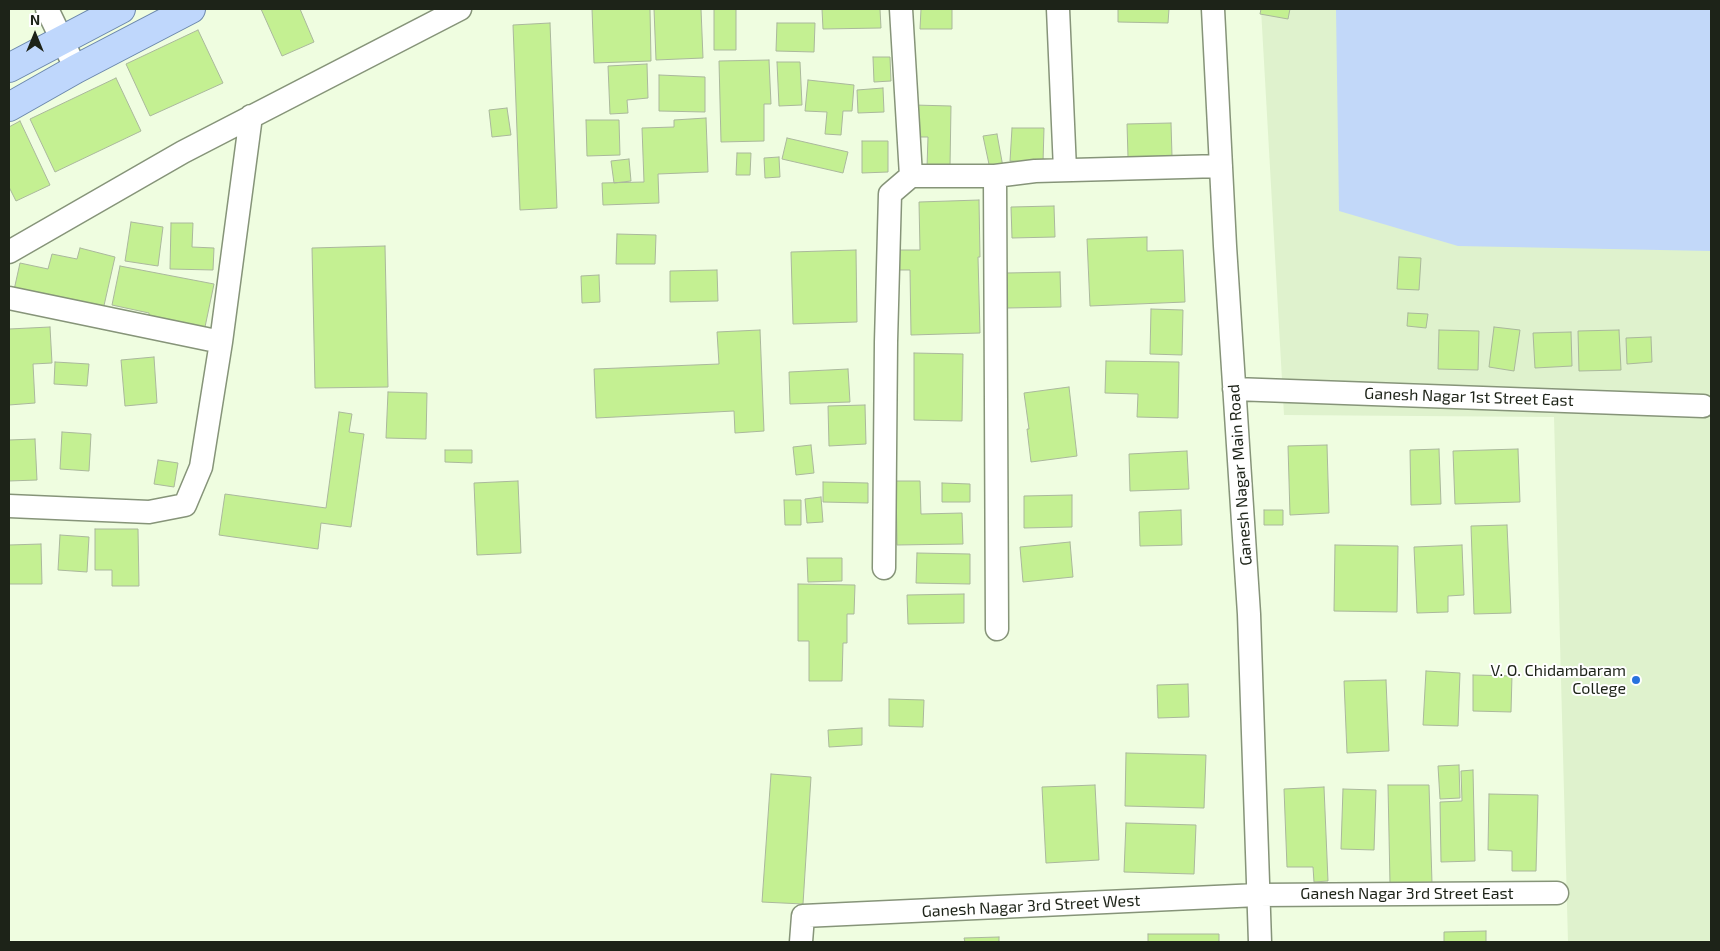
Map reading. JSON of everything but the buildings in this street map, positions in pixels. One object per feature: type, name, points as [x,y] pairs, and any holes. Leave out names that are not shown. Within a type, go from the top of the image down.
[{"type":"main road","points":[[9,68],[121,9]]},
{"type":"main road","points":[[9,107],[76,68],[192,9]]},
{"type":"street","points":[[46,9],[76,68]]},
{"type":"street","points":[[9,252],[183,152],[460,9]]},
{"type":"street","points":[[901,9],[910,176]]},
{"type":"street","points":[[1058,9],[1065,170]]},
{"type":"street","name":"Ganesh Nagar Main Road","points":[[1213,9],[1234,389],[1249,614],[1260,942]]},
{"type":"street","points":[[9,506],[149,512],[185,505],[201,467],[221,342],[251,116]]},
{"type":"street","points":[[884,568],[886,342],[890,194],[910,176],[995,176],[1035,171],[1221,166]]},
{"type":"street","points":[[995,176],[998,629]]},
{"type":"street","points":[[9,298],[221,342]]},
{"type":"street","name":"Ganesh Nagar 1st Street East","points":[[1234,389],[1703,406]]},
{"type":"street","name":"Ganesh Nagar 3rd Street East","points":[[1258,895],[1557,893]]},
{"type":"street","name":"Ganesh Nagar 3rd Street West","points":[[801,942],[803,916],[1258,895]]},
{"type":"shaded area","name":"V. O. Chidambaram College","points":[[1261,9],[1711,9],[1711,942],[1568,942],[1554,417],[1284,415]]},
{"type":"water","points":[[1336,9],[1711,9],[1711,251],[1458,246],[1339,211]]},
{"type":"place","name":"V. O. Chidambaram College","points":[[1636,680]]}]
